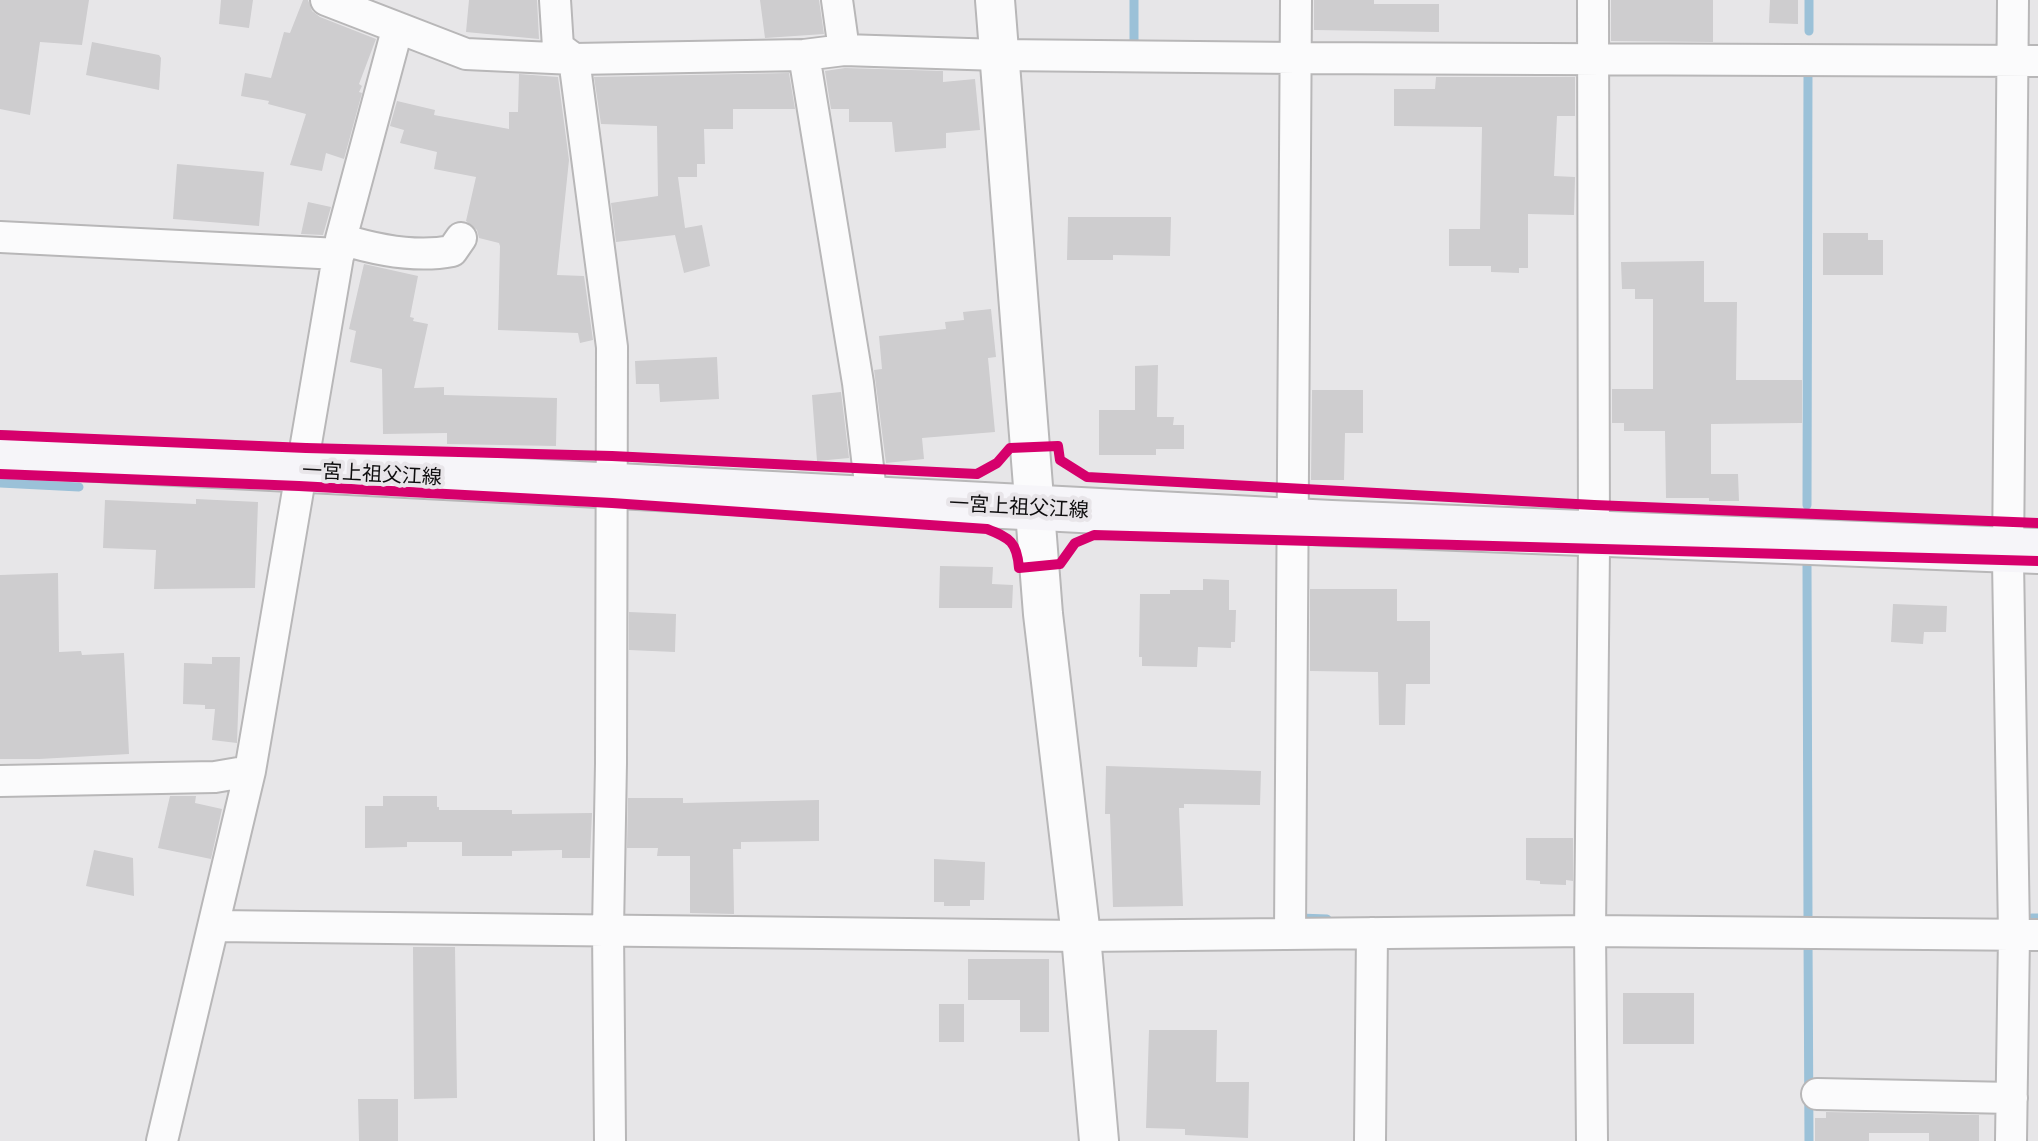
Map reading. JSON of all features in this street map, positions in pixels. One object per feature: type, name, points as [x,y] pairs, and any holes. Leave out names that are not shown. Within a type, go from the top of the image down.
[{"type":"main road","name":"一宮上祖父江線","points":[[0,454],[1291,521],[2023,550]]},
{"type":"street","points":[[326,0],[397,30],[466,54],[574,59],[804,55],[844,50],[1296,58],[2026,61]]},
{"type":"street","points":[[555,0],[558,47],[574,59],[612,347],[608,930],[610,1141]]},
{"type":"street","points":[[837,0],[844,50]]},
{"type":"street","points":[[995,0],[1043,614],[1081,936],[1099,1141]]},
{"type":"street","points":[[1290,934],[1296,0]]},
{"type":"street","points":[[1592,1141],[1593,0]]},
{"type":"street","points":[[2011,1141],[2026,935],[2023,550],[2026,61],[2013,0]]},
{"type":"street","points":[[162,1141],[250,771],[340,246],[397,30]]},
{"type":"street","points":[[804,55],[856,368],[872,500]]},
{"type":"street","points":[[0,237],[340,246],[437,254],[452,251],[461,238]]},
{"type":"street","points":[[0,781],[215,777],[250,771]]},
{"type":"street","points":[[215,926],[1081,936],[1590,931],[2026,935]]},
{"type":"street","points":[[1370,1141],[1372,933]]},
{"type":"street","points":[[1817,1094],[2012,1098]]},
{"type":"building","points":[[0,0],[89,0],[82,45],[40,42],[30,115],[0,109]]},
{"type":"building","points":[[221,0],[253,0],[249,28],[219,24]]},
{"type":"building","points":[[303,0],[308,0],[312,11],[320,17],[376,39],[359,84],[362,86],[359,92],[362,93],[344,159],[326,153],[322,171],[290,165],[306,114],[268,104],[269,101],[241,96],[245,73],[271,78],[284,32],[290,33]]},
{"type":"building","points":[[469,0],[537,0],[539,39],[466,32]]},
{"type":"building","points":[[760,0],[819,0],[824,34],[765,38]]},
{"type":"building","points":[[1314,0],[1439,4],[1439,32],[1314,30]]},
{"type":"building","points":[[1611,0],[1713,0],[1713,42],[1611,41]]},
{"type":"building","points":[[1770,0],[1798,0],[1798,24],[1769,23]]},
{"type":"building","points":[[92,42],[159,55],[159,90],[86,75]]},
{"type":"building","points":[[845,68],[943,71],[943,82],[975,79],[980,130],[946,133],[946,148],[895,152],[892,122],[849,122],[849,109],[831,109],[825,71]]},
{"type":"building","points":[[789,73],[795,109],[733,109],[733,129],[704,129],[705,164],[697,164],[697,177],[678,177],[685,228],[702,225],[710,266],[684,273],[675,235],[616,242],[611,203],[658,196],[657,126],[601,124],[594,77]]},
{"type":"building","points":[[519,74],[558,77],[569,160],[557,275],[584,276],[593,340],[580,343],[578,333],[498,330],[500,246],[499,243],[479,238],[477,230],[466,221],[476,177],[434,169],[437,152],[400,143],[404,130],[390,126],[397,101],[435,110],[434,115],[509,129],[509,112],[518,112]]},
{"type":"building","points":[[1436,77],[1575,77],[1575,116],[1557,116],[1554,176],[1575,177],[1574,215],[1528,214],[1528,268],[1519,268],[1519,273],[1491,272],[1491,266],[1449,266],[1449,229],[1480,229],[1482,127],[1394,126],[1394,89],[1435,89]]},
{"type":"building","points":[[177,164],[264,172],[259,226],[173,219]]},
{"type":"building","points":[[308,202],[331,207],[323,235],[301,234]]},
{"type":"building","points":[[1068,217],[1171,217],[1170,256],[1113,255],[1113,260],[1067,260]]},
{"type":"building","points":[[1823,233],[1868,233],[1868,240],[1883,240],[1883,275],[1823,275]]},
{"type":"building","points":[[1704,261],[1704,302],[1737,302],[1736,380],[1802,380],[1802,423],[1711,424],[1711,474],[1738,474],[1739,501],[1666,498],[1665,431],[1624,431],[1624,423],[1612,423],[1612,389],[1653,389],[1653,299],[1635,299],[1635,289],[1622,289],[1621,262]]},
{"type":"building","points":[[364,264],[418,276],[410,317],[414,318],[413,321],[428,324],[414,388],[444,387],[444,395],[557,398],[556,446],[447,444],[447,433],[383,434],[382,369],[350,362],[356,331],[349,329]]},
{"type":"building","points":[[991,309],[996,357],[988,358],[995,432],[922,438],[924,459],[886,463],[874,370],[882,369],[879,336],[946,329],[945,322],[964,320],[963,312]]},
{"type":"building","points":[[717,357],[719,399],[660,402],[659,384],[636,384],[635,361]]},
{"type":"building","points":[[1158,365],[1157,417],[1174,417],[1173,425],[1184,425],[1184,449],[1156,449],[1156,455],[1099,455],[1099,410],[1135,410],[1135,366]]},
{"type":"building","points":[[1312,390],[1363,390],[1363,433],[1345,433],[1344,480],[1311,480]]},
{"type":"building","points":[[841,392],[849,458],[817,461],[812,395]]},
{"type":"building","points":[[196,499],[258,502],[255,588],[154,589],[156,550],[103,548],[105,500],[196,504]]},
{"type":"building","points":[[940,566],[993,567],[992,584],[1013,585],[1012,608],[939,608]]},
{"type":"building","points":[[58,573],[59,652],[81,651],[82,655],[124,653],[129,754],[0,759],[0,575]]},
{"type":"building","points":[[1203,579],[1229,580],[1229,610],[1236,610],[1235,642],[1231,642],[1231,648],[1198,647],[1197,667],[1142,666],[1142,657],[1139,657],[1140,594],[1203,590]]},
{"type":"building","points":[[1310,589],[1397,589],[1397,621],[1430,621],[1430,684],[1406,684],[1405,725],[1379,725],[1378,672],[1310,671]]},
{"type":"building","points":[[1893,604],[1947,606],[1946,632],[1924,632],[1923,644],[1891,642]]},
{"type":"building","points":[[629,612],[676,614],[675,652],[629,650]]},
{"type":"building","points":[[212,657],[240,657],[237,743],[212,740],[215,709],[205,709],[205,705],[183,704],[184,663],[212,664]]},
{"type":"building","points":[[1106,766],[1261,771],[1260,805],[1184,804],[1184,808],[1179,808],[1183,906],[1113,907],[1110,814],[1105,814]]},
{"type":"building","points":[[170,796],[196,796],[195,803],[222,809],[211,859],[158,848]]},
{"type":"building","points":[[383,796],[437,796],[439,810],[512,810],[512,814],[592,813],[590,858],[562,858],[562,850],[512,851],[512,856],[462,856],[462,842],[407,842],[407,847],[365,848],[365,806],[383,806]]},
{"type":"building","points":[[628,798],[683,798],[683,803],[819,800],[819,841],[741,842],[741,849],[733,849],[734,914],[690,913],[690,856],[657,856],[658,848],[627,848]]},
{"type":"building","points":[[1526,838],[1573,838],[1573,881],[1566,880],[1566,885],[1526,880]]},
{"type":"building","points":[[94,850],[133,858],[134,896],[86,886]]},
{"type":"building","points":[[934,859],[985,862],[984,900],[970,900],[970,906],[944,906],[944,902],[934,902]]},
{"type":"building","points":[[413,947],[455,947],[457,1098],[414,1099]]},
{"type":"building","points":[[968,959],[1049,959],[1049,1032],[1020,1032],[1020,1000],[968,1000]]},
{"type":"building","points":[[1623,993],[1694,993],[1694,1044],[1623,1044]]},
{"type":"building","points":[[939,1004],[964,1004],[964,1042],[939,1042]]},
{"type":"building","points":[[1149,1030],[1217,1030],[1216,1082],[1249,1082],[1248,1138],[1185,1135],[1185,1129],[1146,1128]]},
{"type":"building","points":[[358,1099],[398,1099],[398,1141],[359,1141]]},
{"type":"building","points":[[1826,1112],[1979,1115],[1979,1141],[1929,1141],[1929,1133],[1869,1133],[1869,1141],[1815,1141],[1815,1118],[1826,1118]]},
{"type":"waterway","points":[[1134,0],[1134,45]]},
{"type":"waterway","points":[[1809,0],[1809,31]]},
{"type":"waterway","points":[[1807,505],[1808,71]]},
{"type":"waterway","points":[[0,483],[79,487]]},
{"type":"waterway","points":[[1807,564],[1808,921]]},
{"type":"waterway","points":[[1299,918],[1327,919]]},
{"type":"waterway","points":[[2032,918],[2038,918]]},
{"type":"waterway","points":[[1808,938],[1809,1141]]},
{"type":"cycle path","points":[[0,435],[306,448],[612,456],[977,474],[997,463],[1010,448],[1058,446],[1060,460],[1087,477],[1594,505],[2038,523]]},
{"type":"cycle path","points":[[0,474],[612,503],[987,529],[1011,542],[1019,568],[1060,564],[1075,543],[1094,535],[2038,561]]}]
